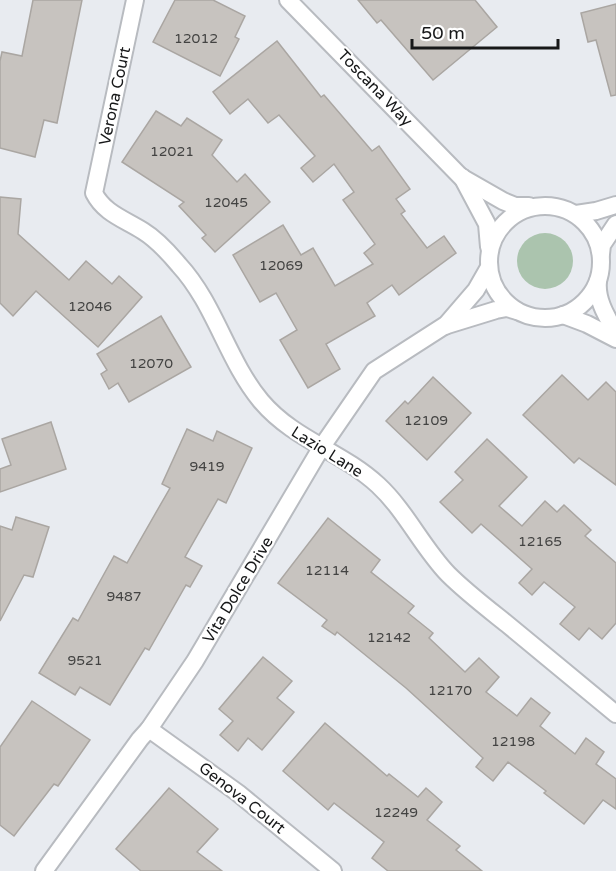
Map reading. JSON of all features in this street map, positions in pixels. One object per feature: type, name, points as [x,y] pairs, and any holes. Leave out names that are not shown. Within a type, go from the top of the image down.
[{"type":"street","name":"Verona Court","points":[[94,192],[135,0]]},
{"type":"street","name":"Toscana Way","points":[[288,0],[461,177],[487,225],[489,250]]},
{"type":"street","name":"Toscana Way","points":[[461,177],[503,201],[515,206],[532,207]]},
{"type":"street","name":"Lazio Lane","points":[[94,192],[105,210],[145,232],[180,266],[203,299],[243,377],[261,401],[285,425],[348,462],[378,485],[404,513],[432,555],[458,583],[616,714]]},
{"type":"street","points":[[598,281],[582,305],[563,315],[536,318],[508,306],[494,288],[488,269],[489,250],[498,229],[513,215],[542,205],[562,208],[576,214],[585,222],[598,242],[601,254]]},
{"type":"street","points":[[576,214],[616,205]]},
{"type":"street","points":[[616,224],[602,245],[597,291],[601,305],[616,333]]},
{"type":"street","name":"Vita Dolce Drive","points":[[44,871],[149,729],[201,652],[321,448],[374,371],[444,326],[476,290],[488,269]]},
{"type":"street","name":"Vita Dolce Drive","points":[[444,326],[496,310],[507,308],[517,311]]},
{"type":"street","points":[[563,315],[616,339]]},
{"type":"street","name":"Genova Court","points":[[149,729],[228,786],[333,871]]},
{"type":"green space","points":[[545,233],[556,235],[565,241],[571,250],[573,261],[571,272],[565,281],[556,287],[545,289],[534,287],[525,281],[519,272],[517,261],[519,250],[525,241],[534,235]]},
{"type":"building","points":[[33,0],[82,0],[57,123],[44,120],[35,157],[0,148],[0,61],[2,52],[22,56]]},
{"type":"building","points":[[175,0],[213,0],[245,16],[235,37],[239,39],[220,76],[153,42]]},
{"type":"building","points":[[358,0],[475,0],[497,27],[433,80],[381,20],[377,23]]},
{"type":"building","points":[[616,4],[616,95],[611,96],[596,40],[588,42],[581,13]]},
{"type":"building","points":[[277,41],[321,97],[324,95],[372,151],[379,146],[410,189],[396,199],[405,211],[401,214],[427,248],[444,236],[456,253],[399,295],[392,285],[367,303],[375,316],[326,344],[340,369],[308,388],[280,340],[297,330],[276,293],[260,302],[233,255],[283,225],[301,255],[313,248],[335,286],[373,264],[364,253],[375,244],[343,200],[354,192],[334,164],[313,182],[301,168],[315,156],[279,115],[268,123],[248,99],[230,114],[213,92]]},
{"type":"building","points":[[156,111],[181,126],[187,118],[222,140],[212,155],[237,182],[245,174],[270,202],[215,252],[202,238],[206,235],[179,206],[184,202],[122,162]]},
{"type":"building","points":[[0,197],[21,199],[18,234],[69,280],[86,261],[112,284],[119,276],[142,297],[98,347],[36,291],[13,316],[0,303]]},
{"type":"building","points":[[161,316],[191,367],[129,402],[118,383],[109,389],[101,374],[107,370],[97,354]]},
{"type":"building","points":[[562,375],[588,400],[606,382],[616,392],[616,485],[579,458],[574,463],[523,415]]},
{"type":"building","points":[[433,377],[471,413],[427,460],[386,421],[405,401],[408,404]]},
{"type":"building","points":[[51,422],[66,469],[0,492],[0,469],[11,465],[2,439]]},
{"type":"building","points":[[187,429],[213,441],[217,431],[252,448],[226,503],[218,499],[185,557],[202,566],[190,587],[186,585],[149,650],[145,648],[110,705],[80,687],[75,695],[39,673],[73,618],[78,621],[114,556],[127,563],[170,488],[162,484]]},
{"type":"building","points":[[487,439],[527,477],[499,506],[522,526],[545,501],[557,512],[564,505],[591,530],[585,536],[616,563],[616,623],[602,639],[589,628],[579,640],[560,624],[575,607],[544,582],[532,595],[519,583],[532,569],[481,524],[472,533],[440,502],[463,480],[455,472]]},
{"type":"building","points":[[16,517],[49,527],[33,577],[24,575],[0,621],[0,526],[12,530]]},
{"type":"building","points":[[328,518],[380,560],[371,572],[414,606],[408,613],[433,633],[429,638],[465,672],[479,658],[499,677],[486,692],[517,716],[531,698],[550,713],[540,726],[575,754],[586,738],[604,752],[596,764],[616,779],[616,809],[603,800],[584,824],[508,762],[493,781],[476,767],[483,758],[406,688],[337,632],[335,635],[322,626],[327,620],[278,583]]},
{"type":"building","points":[[263,657],[292,681],[277,698],[294,712],[262,750],[248,738],[238,751],[220,735],[233,721],[219,709]]},
{"type":"building","points":[[32,701],[90,740],[58,786],[54,784],[14,836],[0,825],[0,747]]},
{"type":"building","points":[[325,723],[387,776],[389,774],[418,797],[426,788],[442,802],[427,820],[460,846],[456,850],[482,871],[388,871],[372,858],[384,842],[334,803],[328,810],[283,771]]},
{"type":"building","points":[[169,788],[218,829],[197,852],[222,871],[141,871],[116,849]]}]
